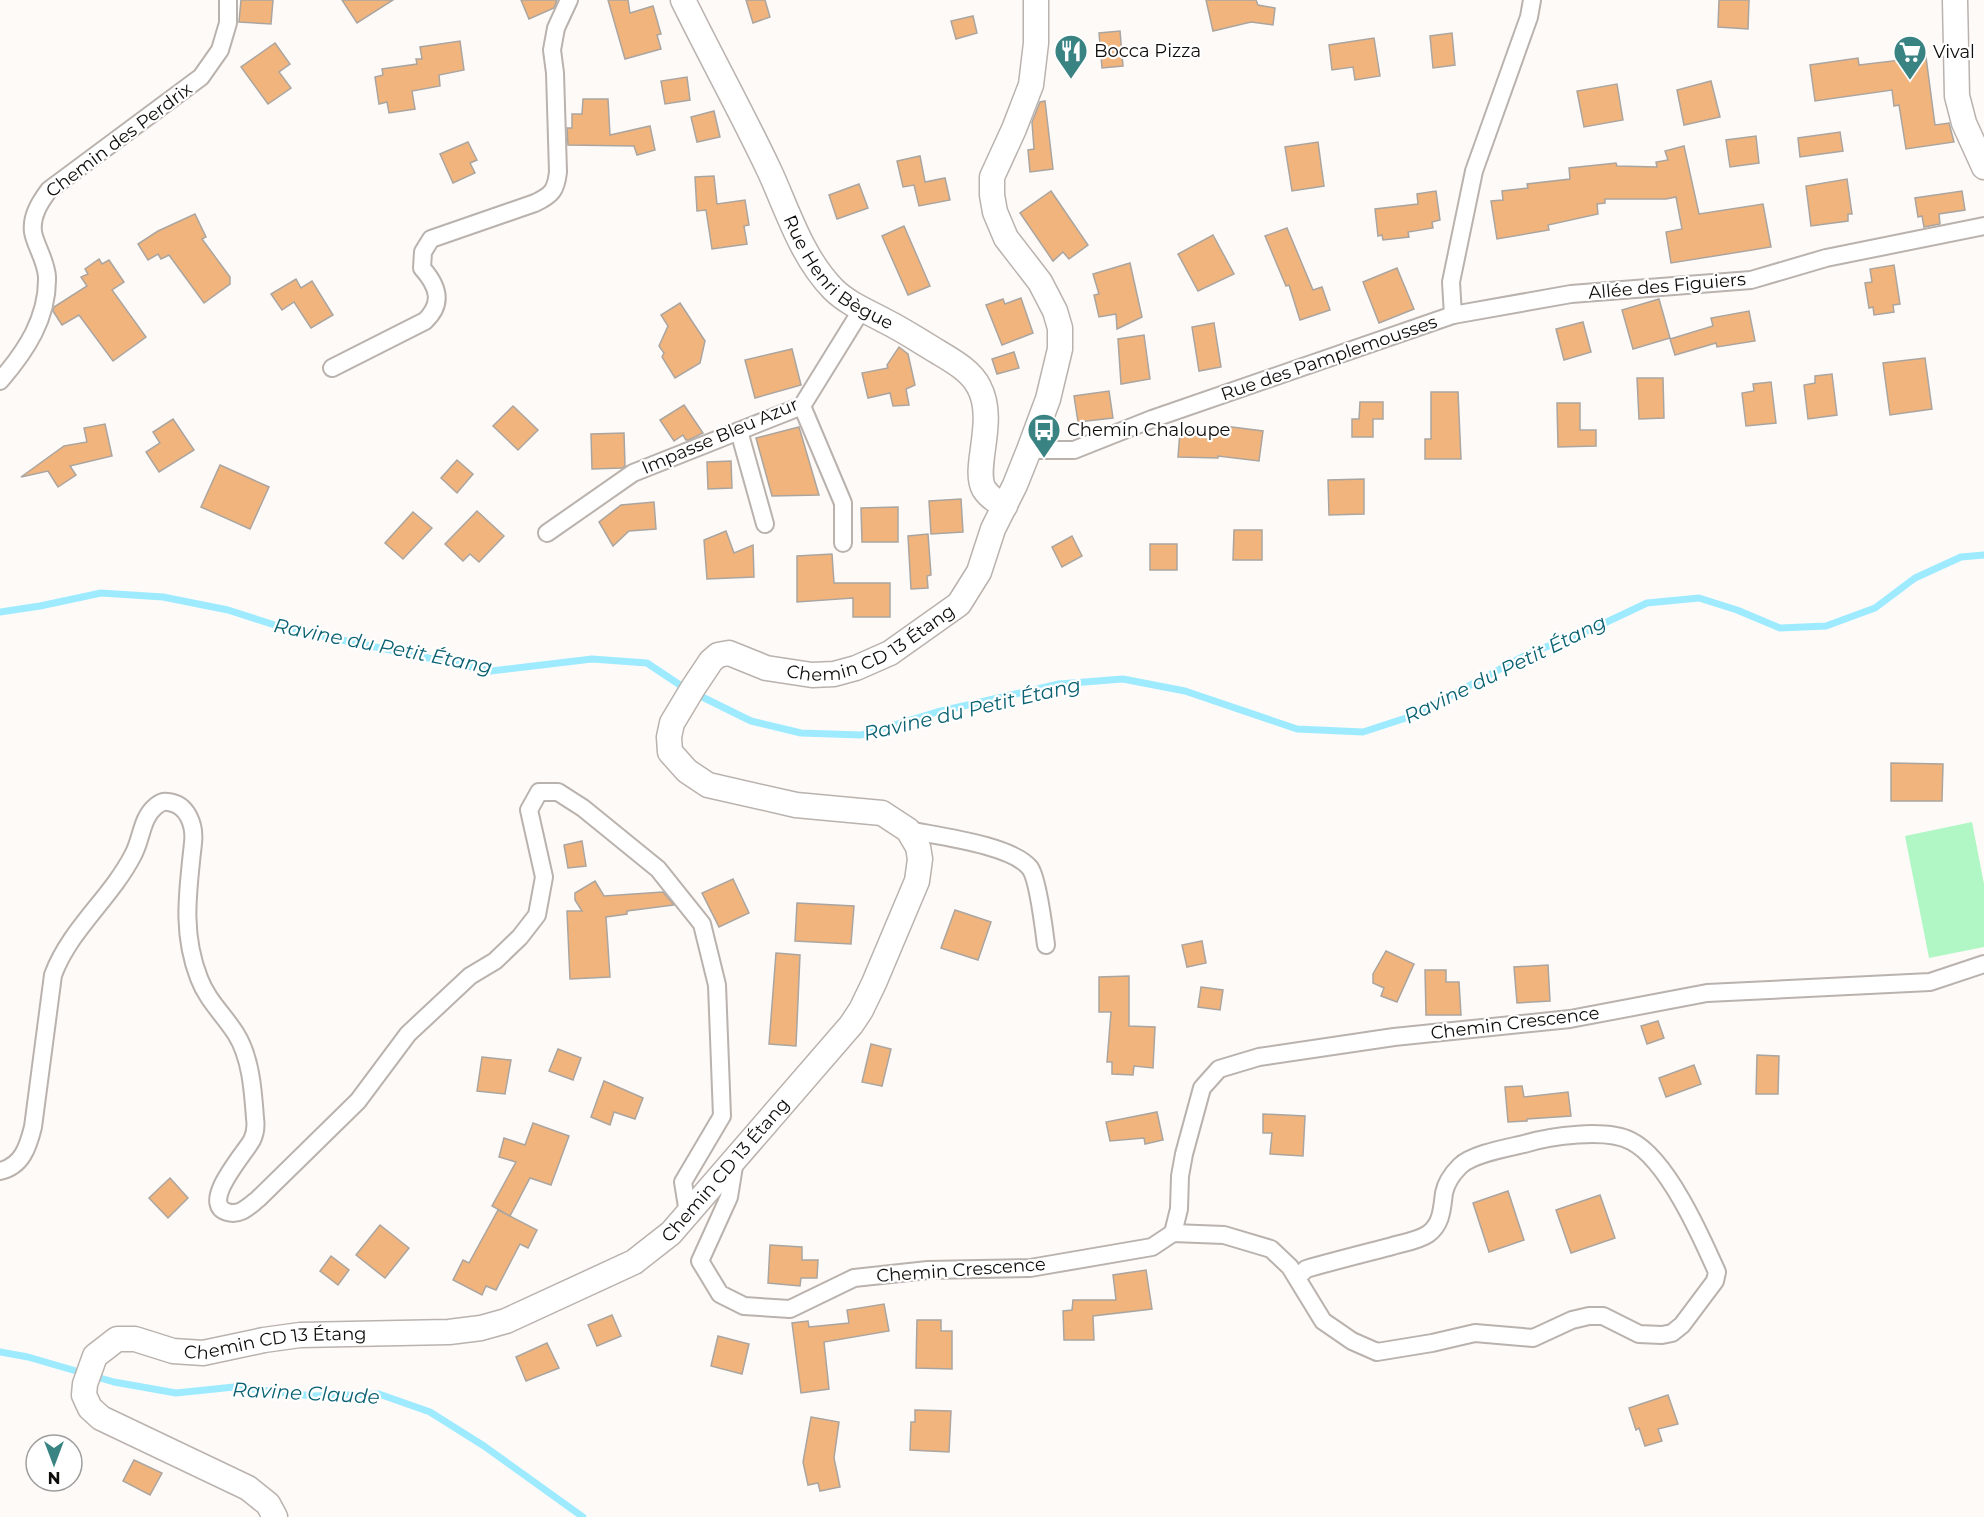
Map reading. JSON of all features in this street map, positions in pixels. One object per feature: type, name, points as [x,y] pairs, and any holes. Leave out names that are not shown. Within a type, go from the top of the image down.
[{"type":"main road","name":"Rue Henri Bègue","points":[[682,0],[769,171],[797,235],[819,273],[835,291],[862,309],[958,363],[978,386],[985,404],[987,426],[981,477],[984,489],[992,499],[1005,506]]},
{"type":"main road","name":"Chemin CD 13 Étang","points":[[275,1517],[268,1504],[248,1488],[101,1418],[90,1408],[84,1395],[85,1384],[95,1356],[117,1339],[135,1339],[173,1351],[203,1353],[300,1335],[449,1332],[481,1328],[506,1321],[634,1262],[671,1233],[817,1068],[861,1010],[917,881],[920,869],[918,847],[909,830],[882,813],[796,805],[708,785],[687,771],[669,752],[669,737],[672,723],[711,661],[718,655],[729,653],[766,668],[812,675],[834,674],[856,668],[890,653],[959,604],[979,572],[985,549],[1029,450],[1048,399],[1060,349],[1060,328],[1054,311],[1040,282],[1006,238],[995,212],[992,195],[992,177],[1031,85],[1036,43],[1036,0]]},
{"type":"main road","points":[[1955,0],[1957,96],[1964,123],[1984,166]]},
{"type":"street","name":"Chemin des Perdrix","points":[[0,381],[19,359],[37,329],[45,300],[47,276],[42,254],[33,232],[37,206],[49,190],[201,78],[220,50],[228,23],[228,0]]},
{"type":"street","points":[[332,368],[424,321],[434,312],[438,297],[433,281],[422,268],[423,252],[431,239],[535,203],[548,197],[556,186],[558,172],[555,73],[552,50],[556,28],[569,0]]},
{"type":"street","name":"Rue des Pamplemousses","points":[[1029,450],[1074,450],[1152,419],[1453,315],[1452,282],[1474,171],[1530,17],[1532,0]]},
{"type":"street","name":"Allée des Figuiers","points":[[1453,315],[1571,294],[1750,280],[1826,258],[1984,226]]},
{"type":"street","name":"Impasse Bleu Azur","points":[[547,532],[633,473],[802,406],[862,309]]},
{"type":"street","points":[[802,406],[843,503],[843,543]]},
{"type":"street","points":[[739,431],[765,524]]},
{"type":"street","points":[[0,1171],[9,1169],[20,1161],[28,1148],[33,1127],[54,975],[60,957],[128,864],[134,854],[147,815],[157,805],[164,801],[176,803],[184,809],[192,822],[194,838],[186,930],[190,951],[199,979],[214,1006],[237,1035],[247,1062],[256,1125],[253,1139],[236,1161],[218,1194],[218,1204],[222,1210],[232,1214],[243,1211],[258,1199],[358,1101],[415,1027],[470,976],[495,961],[520,937],[537,915],[544,877],[529,810],[539,792],[558,792],[583,808],[658,869],[702,924],[717,985],[722,1116],[683,1182],[688,1213]]},
{"type":"street","points":[[909,830],[983,844],[1012,856],[1030,869],[1040,901],[1046,945]]},
{"type":"street","name":"Chemin Crescence","points":[[735,1160],[729,1197],[700,1262],[720,1294],[744,1306],[790,1309],[854,1278],[928,1270],[1030,1268],[1152,1247],[1173,1233],[1179,1209],[1180,1176],[1184,1154],[1202,1088],[1219,1069],[1259,1057],[1383,1039],[1570,1019],[1707,993],[1930,982],[1984,964]]},
{"type":"street","points":[[1173,1233],[1224,1235],[1271,1249],[1298,1278],[1323,1321],[1352,1341],[1377,1352],[1475,1333],[1533,1338],[1572,1320],[1589,1316],[1604,1316],[1639,1334],[1672,1333],[1682,1325],[1715,1281],[1717,1272],[1696,1224],[1675,1190],[1644,1150],[1630,1140],[1594,1135],[1559,1136],[1476,1157],[1462,1164],[1452,1176],[1444,1192],[1444,1208],[1437,1224],[1428,1234],[1306,1269],[1298,1278]]},
{"type":"green space","points":[[1972,822],[1984,884],[1984,947],[1929,958],[1905,836]]},
{"type":"building","points":[[241,0],[273,0],[271,24],[239,22]]},
{"type":"building","points":[[342,0],[393,0],[357,23]]},
{"type":"building","points":[[521,0],[557,0],[554,8],[529,19]]},
{"type":"building","points":[[608,0],[628,0],[630,13],[653,6],[661,34],[657,35],[661,49],[625,59]]},
{"type":"building","points":[[746,0],[765,0],[770,17],[753,23]]},
{"type":"building","points":[[1206,0],[1256,0],[1258,5],[1275,8],[1273,25],[1251,22],[1213,31]]},
{"type":"building","points":[[1719,0],[1749,0],[1748,29],[1718,27]]},
{"type":"building","points":[[973,16],[977,33],[956,39],[951,21]]},
{"type":"building","points":[[1120,31],[1123,66],[1102,68],[1099,33]]},
{"type":"building","points":[[1452,33],[1455,65],[1433,68],[1430,36]]},
{"type":"building","points":[[1374,38],[1380,76],[1355,80],[1353,67],[1332,70],[1329,45]]},
{"type":"building","points":[[460,41],[464,70],[439,75],[440,86],[412,91],[415,109],[389,113],[387,102],[379,104],[375,77],[383,75],[382,69],[417,64],[416,59],[422,59],[420,47]]},
{"type":"building","points":[[275,43],[290,64],[279,72],[291,88],[268,104],[241,67]]},
{"type":"building","points":[[1926,57],[1935,125],[1949,123],[1954,142],[1906,149],[1899,105],[1894,106],[1892,90],[1815,101],[1810,65],[1858,58],[1859,65]]},
{"type":"building","points":[[687,77],[690,100],[665,104],[661,81]]},
{"type":"building","points":[[1711,81],[1720,117],[1684,125],[1677,90]]},
{"type":"building","points":[[1617,84],[1623,120],[1584,127],[1577,91]]},
{"type":"building","points":[[583,99],[608,99],[610,135],[650,126],[655,150],[637,155],[634,146],[568,145],[567,128],[572,128],[572,114],[582,114]]},
{"type":"building","points":[[1045,101],[1053,169],[1030,172],[1028,150],[1034,149],[1032,122],[1040,102]]},
{"type":"building","points":[[714,111],[720,137],[697,142],[691,117]]},
{"type":"building","points":[[1840,132],[1843,151],[1800,157],[1798,138]]},
{"type":"building","points":[[1756,136],[1759,163],[1730,167],[1726,140]]},
{"type":"building","points":[[468,142],[477,160],[470,163],[475,173],[453,183],[440,154]]},
{"type":"building","points":[[1318,142],[1324,186],[1292,191],[1285,147]]},
{"type":"building","points":[[1684,146],[1699,214],[1763,204],[1771,247],[1671,263],[1666,232],[1682,229],[1676,197],[1605,199],[1605,203],[1597,204],[1598,214],[1548,225],[1549,230],[1497,239],[1491,201],[1503,200],[1502,191],[1528,188],[1527,184],[1570,179],[1569,168],[1616,163],[1617,166],[1657,167],[1656,162],[1668,160],[1665,151]]},
{"type":"building","points":[[920,156],[925,182],[945,178],[950,200],[919,206],[914,185],[903,187],[897,161]]},
{"type":"building","points":[[714,176],[717,204],[745,200],[749,225],[744,226],[747,244],[712,249],[706,210],[697,211],[695,177]]},
{"type":"building","points":[[1847,179],[1852,214],[1848,214],[1848,221],[1811,226],[1806,186]]},
{"type":"building","points":[[859,184],[868,208],[837,219],[829,195]]},
{"type":"building","points":[[1051,191],[1088,245],[1069,259],[1063,252],[1053,261],[1020,213]]},
{"type":"building","points":[[1436,191],[1440,220],[1432,222],[1433,228],[1408,232],[1409,237],[1383,240],[1382,235],[1378,236],[1375,209],[1418,204],[1417,194]]},
{"type":"building","points":[[1962,191],[1965,210],[1939,214],[1940,224],[1924,227],[1922,216],[1918,217],[1915,198]]},
{"type":"building","points":[[195,214],[206,237],[202,239],[230,277],[230,284],[204,303],[169,255],[161,259],[158,254],[148,260],[138,244],[158,231]]},
{"type":"building","points":[[904,226],[930,286],[908,295],[882,236]]},
{"type":"building","points":[[1287,228],[1313,290],[1322,287],[1330,310],[1300,320],[1289,285],[1286,286],[1265,236]]},
{"type":"building","points":[[1213,235],[1234,274],[1198,291],[1178,254]]},
{"type":"building","points":[[99,259],[102,264],[109,260],[124,282],[112,290],[146,337],[113,361],[79,315],[62,325],[53,311],[54,307],[87,286],[81,277],[88,274],[85,269]]},
{"type":"building","points":[[1130,263],[1142,317],[1117,329],[1116,314],[1099,317],[1094,295],[1099,294],[1093,274]]},
{"type":"building","points":[[1894,265],[1900,304],[1893,305],[1894,312],[1874,315],[1873,307],[1869,308],[1865,283],[1872,282],[1870,269]]},
{"type":"building","points":[[1397,268],[1414,309],[1379,323],[1363,282]]},
{"type":"building","points":[[296,279],[301,288],[312,281],[333,315],[311,328],[294,302],[282,310],[271,294]]},
{"type":"building","points":[[1021,298],[1033,333],[1002,345],[986,305],[1003,299],[1005,304]]},
{"type":"building","points":[[1659,299],[1670,338],[1633,349],[1622,310]]},
{"type":"building","points":[[680,303],[705,341],[700,363],[675,378],[662,357],[664,353],[659,346],[668,326],[661,315]]},
{"type":"building","points":[[1749,311],[1755,341],[1717,347],[1716,343],[1675,355],[1670,339],[1713,326],[1711,318]]},
{"type":"building","points":[[1583,322],[1591,352],[1564,360],[1556,329]]},
{"type":"building","points":[[1214,323],[1221,367],[1199,371],[1192,327]]},
{"type":"building","points":[[1144,335],[1150,379],[1121,384],[1118,339]]},
{"type":"building","points":[[899,347],[908,354],[915,385],[906,389],[909,405],[893,406],[890,393],[868,398],[862,373],[888,368],[887,365]]},
{"type":"building","points":[[792,349],[801,385],[755,398],[745,360]]},
{"type":"building","points":[[1014,352],[1019,368],[997,374],[992,359]]},
{"type":"building","points":[[1925,358],[1932,409],[1890,415],[1883,363]]},
{"type":"building","points":[[1832,374],[1837,415],[1808,419],[1804,385],[1815,383],[1815,376]]},
{"type":"building","points":[[1637,378],[1663,378],[1664,418],[1639,419]]},
{"type":"building","points":[[1771,382],[1776,423],[1746,426],[1742,393],[1754,391],[1753,384]]},
{"type":"building","points":[[1109,391],[1113,418],[1078,422],[1074,396]]},
{"type":"building","points":[[1431,392],[1458,392],[1461,459],[1425,459],[1425,439],[1431,439]]},
{"type":"building","points":[[1360,402],[1383,402],[1383,419],[1373,419],[1373,437],[1352,437],[1352,419],[1359,419]]},
{"type":"building","points":[[1557,403],[1580,403],[1580,430],[1596,430],[1596,446],[1558,447]]},
{"type":"building","points":[[684,405],[703,433],[689,440],[686,440],[683,435],[674,441],[660,420]]},
{"type":"building","points":[[513,406],[538,430],[518,450],[493,426]]},
{"type":"building","points":[[173,419],[194,450],[159,472],[146,452],[160,443],[153,432]]},
{"type":"building","points":[[105,424],[112,456],[70,466],[76,475],[58,487],[48,471],[21,477],[64,446],[87,442],[84,428]]},
{"type":"building","points":[[1224,426],[1263,431],[1259,461],[1218,456],[1218,458],[1178,457],[1180,431],[1223,434]]},
{"type":"building","points":[[799,427],[819,495],[772,496],[756,438]]},
{"type":"building","points":[[624,433],[625,466],[592,469],[591,434]]},
{"type":"building","points":[[457,460],[473,474],[457,493],[441,478]]},
{"type":"building","points":[[731,461],[732,488],[708,489],[707,462]]},
{"type":"building","points":[[220,465],[269,487],[250,529],[201,507]]},
{"type":"building","points":[[1364,479],[1364,514],[1329,515],[1328,480]]},
{"type":"building","points":[[961,499],[963,532],[931,534],[929,501]]},
{"type":"building","points":[[654,502],[656,529],[629,531],[613,546],[599,522],[621,505]]},
{"type":"building","points":[[898,507],[898,542],[862,542],[861,508]]},
{"type":"building","points":[[477,511],[504,536],[479,562],[470,554],[463,561],[445,544]]},
{"type":"building","points":[[413,512],[432,528],[403,559],[385,543]]},
{"type":"building","points":[[1234,530],[1262,530],[1262,560],[1233,560]]},
{"type":"building","points":[[726,531],[734,553],[753,545],[754,577],[707,579],[704,540]]},
{"type":"building","points":[[928,534],[931,575],[927,576],[928,588],[911,589],[908,536]]},
{"type":"building","points":[[1072,536],[1082,556],[1062,567],[1052,547]]},
{"type":"building","points":[[1150,544],[1177,544],[1177,570],[1150,570]]},
{"type":"building","points":[[832,554],[834,583],[890,583],[890,617],[853,617],[853,598],[797,602],[797,556]]},
{"type":"building","points":[[1891,763],[1943,764],[1942,801],[1891,801]]},
{"type":"building","points":[[582,841],[586,866],[568,868],[564,845]]},
{"type":"building","points":[[733,879],[749,913],[719,927],[702,893]]},
{"type":"building","points":[[595,881],[604,896],[663,892],[674,905],[627,911],[627,914],[606,917],[610,977],[570,979],[567,911],[582,911],[575,900],[575,893]]},
{"type":"building","points":[[797,903],[854,906],[851,944],[795,941]]},
{"type":"building","points":[[955,910],[991,922],[978,960],[941,948]]},
{"type":"building","points":[[1202,941],[1206,963],[1187,967],[1182,945]]},
{"type":"building","points":[[1386,951],[1414,964],[1397,1002],[1381,996],[1384,988],[1373,983],[1373,974]]},
{"type":"building","points":[[776,953],[800,955],[796,1046],[769,1044]]},
{"type":"building","points":[[1548,965],[1550,1001],[1517,1003],[1514,967]]},
{"type":"building","points":[[1425,970],[1446,970],[1446,982],[1459,982],[1461,1015],[1426,1015]]},
{"type":"building","points":[[1129,976],[1129,1026],[1155,1027],[1153,1068],[1134,1066],[1133,1075],[1112,1074],[1112,1062],[1107,1062],[1111,1012],[1099,1012],[1099,977]]},
{"type":"building","points":[[1201,987],[1223,990],[1220,1010],[1198,1007]]},
{"type":"building","points":[[1658,1021],[1664,1038],[1647,1044],[1641,1026]]},
{"type":"building","points":[[871,1044],[891,1049],[882,1086],[862,1082]]},
{"type":"building","points":[[558,1049],[581,1058],[573,1080],[549,1071]]},
{"type":"building","points":[[1757,1055],[1779,1056],[1778,1094],[1756,1094]]},
{"type":"building","points":[[482,1057],[511,1060],[505,1094],[477,1091]]},
{"type":"building","points":[[1694,1065],[1701,1084],[1666,1097],[1659,1078]]},
{"type":"building","points":[[604,1081],[643,1098],[635,1119],[614,1112],[610,1125],[591,1117]]},
{"type":"building","points":[[1522,1086],[1524,1097],[1568,1092],[1571,1116],[1508,1122],[1505,1087]]},
{"type":"building","points":[[1157,1112],[1163,1140],[1145,1144],[1144,1138],[1110,1141],[1106,1122]]},
{"type":"building","points":[[1263,1114],[1305,1116],[1303,1156],[1270,1154],[1272,1133],[1263,1133]]},
{"type":"building","points":[[533,1123],[569,1136],[551,1185],[530,1178],[510,1216],[492,1206],[516,1162],[499,1157],[504,1138],[525,1145]]},
{"type":"building","points":[[170,1178],[188,1198],[168,1218],[149,1198]]},
{"type":"building","points":[[1508,1191],[1524,1240],[1489,1252],[1473,1203]]},
{"type":"building","points":[[1600,1195],[1615,1238],[1571,1253],[1556,1210]]},
{"type":"building","points":[[498,1210],[537,1230],[528,1248],[520,1244],[496,1290],[486,1286],[482,1295],[453,1280],[463,1260],[469,1263]]},
{"type":"building","points":[[380,1225],[409,1248],[385,1278],[356,1255]]},
{"type":"building","points":[[770,1245],[802,1247],[802,1260],[818,1260],[817,1278],[801,1278],[800,1286],[768,1283]]},
{"type":"building","points":[[331,1256],[349,1270],[338,1285],[320,1271]]},
{"type":"building","points":[[1146,1270],[1152,1309],[1093,1316],[1094,1340],[1064,1340],[1063,1311],[1072,1310],[1073,1300],[1116,1300],[1113,1275]]},
{"type":"building","points":[[884,1304],[889,1331],[824,1342],[829,1389],[801,1393],[792,1323],[808,1321],[809,1327],[849,1323],[847,1310]]},
{"type":"building","points":[[612,1315],[621,1336],[597,1346],[588,1325]]},
{"type":"building","points":[[917,1320],[941,1320],[941,1331],[952,1331],[952,1369],[916,1368]]},
{"type":"building","points":[[718,1336],[749,1344],[742,1374],[711,1366]]},
{"type":"building","points":[[547,1343],[559,1368],[526,1381],[516,1357]]},
{"type":"building","points":[[1668,1395],[1678,1424],[1658,1429],[1662,1441],[1645,1446],[1639,1428],[1636,1430],[1629,1408]]},
{"type":"building","points":[[915,1410],[951,1411],[949,1452],[910,1450],[911,1422],[915,1422]]},
{"type":"building","points":[[811,1417],[839,1422],[834,1458],[840,1487],[820,1491],[818,1483],[808,1485],[803,1462]]},
{"type":"building","points":[[134,1460],[162,1473],[150,1495],[123,1481]]},
{"type":"waterway","name":"Ravine du Petit Étang","points":[[0,612],[101,593],[163,597],[228,610],[284,628],[491,671],[592,659],[647,663],[686,689],[751,721],[801,733],[861,735],[937,712],[1059,684],[1123,679],[1185,691],[1297,729],[1363,732],[1415,715],[1528,654],[1594,628],[1647,603],[1699,598],[1737,610],[1780,628],[1826,626],[1875,608],[1915,578],[1961,557],[1984,555]]},
{"type":"waterway","name":"Ravine Claude","points":[[0,1352],[28,1357],[114,1382],[176,1393],[234,1387],[313,1396],[379,1394],[430,1412],[484,1446],[583,1517]]},
{"type":"place","name":"Bocca Pizza","points":[[1071,80]]},
{"type":"place","name":"Vival","points":[[1910,81]]},
{"type":"place","name":"Chemin Chaloupe","points":[[1044,459]]}]
